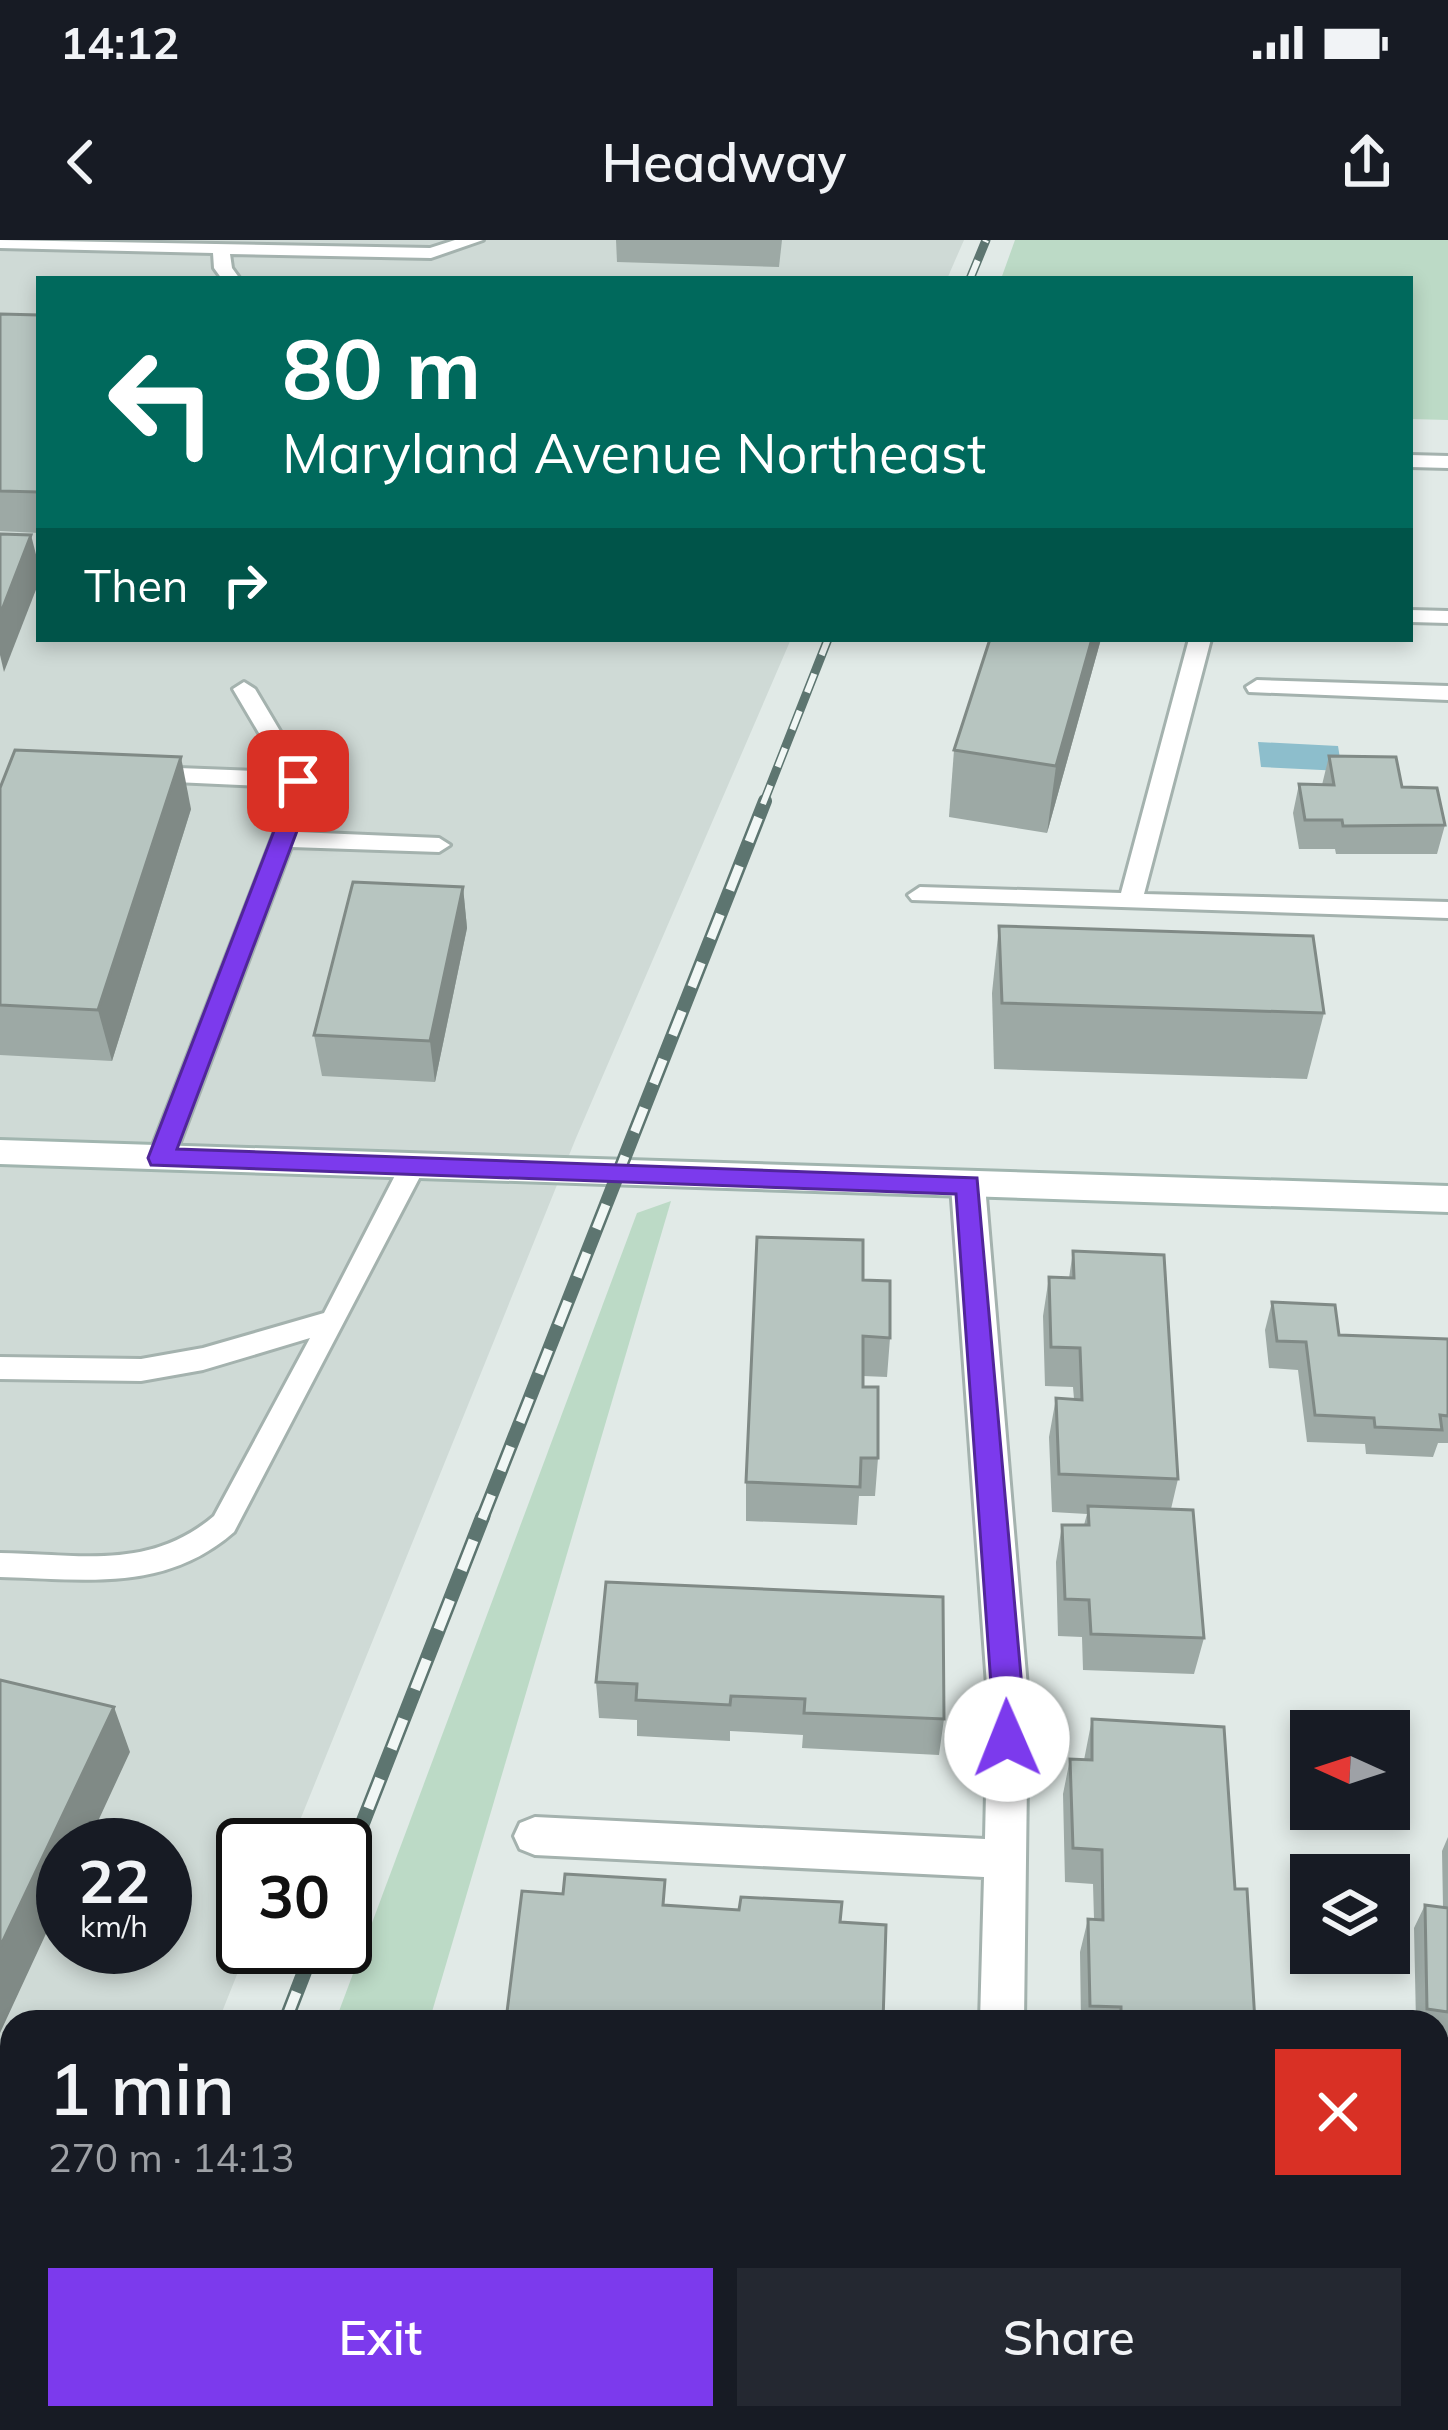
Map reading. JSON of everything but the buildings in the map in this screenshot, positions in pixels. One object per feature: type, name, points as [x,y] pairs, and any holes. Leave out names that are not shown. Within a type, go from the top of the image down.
[{"type":"street","points":[[0,1152],[1448,1199]]},
{"type":"street","points":[[968,1185],[1008,1699],[1002,2010]]},
{"type":"street","points":[[535,1836],[1005,1859]]},
{"type":"lane","points":[[0,243],[431,253],[474,240]]},
{"type":"lane","points":[[221,248],[229,276]]},
{"type":"lane","points":[[1413,461],[1448,462]]},
{"type":"lane","points":[[1413,616],[1448,617]]},
{"type":"lane","points":[[1130,901],[1199,642]]},
{"type":"lane","points":[[1257,687],[1448,693]]},
{"type":"lane","points":[[160,1158],[282,839],[298,781],[244,689]]},
{"type":"lane","points":[[139,774],[298,781]]},
{"type":"lane","points":[[282,839],[439,845]]},
{"type":"lane","points":[[920,895],[1448,910]]},
{"type":"lane","points":[[0,1565],[136,1565],[183,1555],[224,1524],[412,1167]]},
{"type":"lane","points":[[0,1368],[141,1370],[202,1359],[334,1321]]},
{"type":"shaded area","points":[[0,240],[964,240],[948,276],[36,276],[36,642],[790,642],[576,1138],[301,1818],[216,1818],[216,1974],[237,1974],[223,2010],[0,2010]]},
{"type":"green space","points":[[1015,240],[1448,240],[1448,420],[1413,419],[1413,276],[1002,276]]},
{"type":"green space","points":[[671,1201],[433,2010],[339,2010],[353,1974],[372,1974],[372,1923],[637,1213]]},
{"type":"water","points":[[1258,742],[1338,746],[1342,771],[1261,767]]},
{"type":"railway","points":[[971,276],[986,240]]},
{"type":"railway","points":[[763,804],[827,642]]},
{"type":"railway","points":[[482,1519],[765,801]]},
{"type":"railway","points":[[365,1818],[483,1516]]},
{"type":"railway","points":[[290,2010],[304,1974]]},
{"type":"route","points":[[298,781],[289,823],[160,1158],[968,1185],[1008,1699],[1007,1739]]}]
